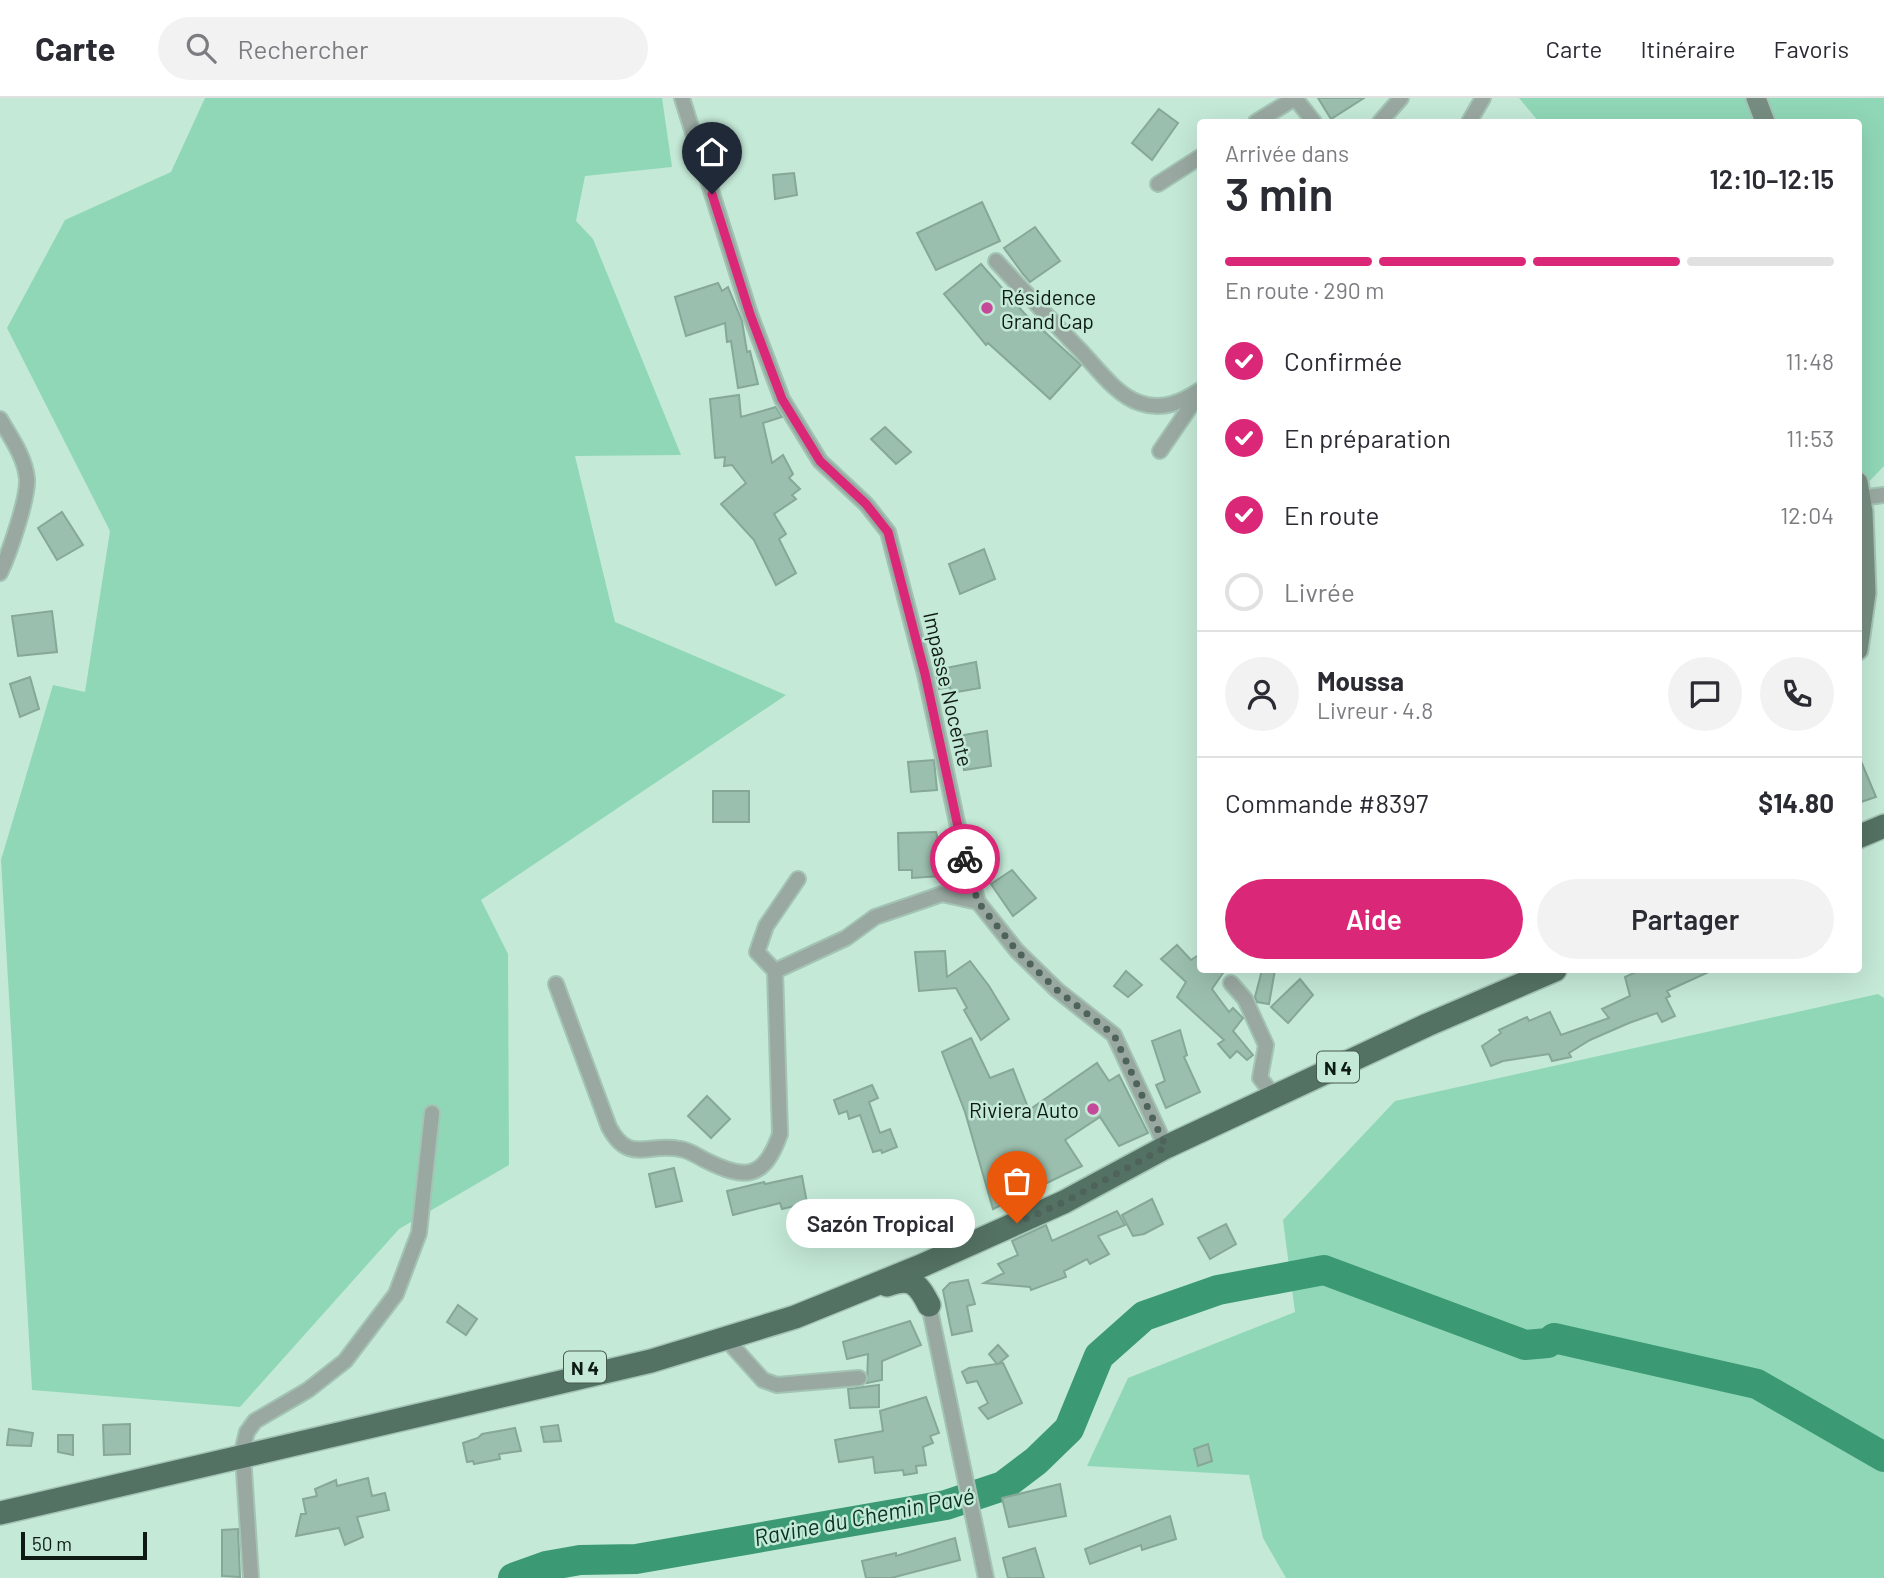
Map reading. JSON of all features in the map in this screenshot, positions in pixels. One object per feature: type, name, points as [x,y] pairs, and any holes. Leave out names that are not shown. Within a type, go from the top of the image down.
[{"type":"highway","points":[[1862,835],[1884,826]]},
{"type":"highway","name":"N 4","points":[[0,1506],[651,1361],[727,1340],[795,1317],[1064,1202],[1166,1147],[1427,1025],[1548,973]]},
{"type":"highway","name":"N 4","points":[[0,1513],[630,1357],[763,1320],[919,1258],[1124,1171]]},
{"type":"highway","points":[[929,1305],[926,1280],[929,1273],[964,1253],[970,1244]]},
{"type":"highway","points":[[838,1300],[846,1301],[907,1280],[920,1289],[929,1305]]},
{"type":"main road","points":[[1756,98],[1764,119]]},
{"type":"main road","points":[[1862,524],[1866,593],[1862,622]]},
{"type":"street","name":"Impasse Nocente","points":[[681,98],[750,314],[782,399],[820,461],[866,504],[888,532],[925,674],[966,864],[978,902],[1017,951],[1057,990],[1114,1035],[1166,1147]]},
{"type":"street","points":[[1261,119],[1295,98],[1312,119]]},
{"type":"street","points":[[1383,119],[1401,98]]},
{"type":"street","points":[[1471,119],[1483,98]]},
{"type":"street","points":[[1158,184],[1197,159]]},
{"type":"street","points":[[996,261],[1121,391],[1140,403],[1164,407],[1184,401],[1197,393]]},
{"type":"street","points":[[1160,451],[1197,396]]},
{"type":"street","points":[[0,419],[23,461],[27,480],[24,500],[0,573]]},
{"type":"street","points":[[1862,490],[1884,495]]},
{"type":"street","points":[[556,984],[616,1140],[629,1150],[677,1148],[722,1168],[744,1173],[761,1168],[772,1156],[780,1135],[775,971],[757,952],[766,926],[798,879]]},
{"type":"street","points":[[775,971],[846,938],[875,917],[942,894],[978,902]]},
{"type":"street","points":[[1231,983],[1245,999],[1266,1045],[1261,1078],[1275,1097]]},
{"type":"street","points":[[251,1578],[243,1451],[247,1432],[255,1421],[308,1390],[345,1361],[396,1294],[419,1233],[432,1112]]},
{"type":"street","points":[[929,1305],[984,1578]]},
{"type":"street","points":[[727,1340],[763,1380],[776,1385],[859,1378]]},
{"type":"green space","points":[[205,98],[662,98],[672,167],[585,176],[576,221],[593,239],[681,455],[575,456],[615,622],[786,695],[481,900],[508,954],[509,1165],[399,1229],[240,1407],[32,1390],[1,860],[53,685],[85,692],[110,531],[7,328],[65,220],[171,172]]},
{"type":"green space","points":[[1519,98],[1884,98],[1884,466],[1862,489],[1862,119],[1536,119]]},
{"type":"green space","points":[[1878,994],[1884,998],[1884,1578],[1286,1578],[1263,1538],[1249,1475],[1087,1466],[1128,1378],[1295,1312],[1283,1220],[1395,1101]]},
{"type":"building","points":[[1318,98],[1364,98],[1331,119]]},
{"type":"building","points":[[1159,109],[1178,123],[1152,160],[1132,143]]},
{"type":"building","points":[[794,173],[797,195],[775,199],[773,175]]},
{"type":"building","name":"Résidence Grand Cap","points":[[982,202],[1000,241],[936,270],[917,233]]},
{"type":"building","name":"Résidence Grand Cap","points":[[1035,227],[1060,261],[1030,282],[1004,248]]},
{"type":"building","points":[[981,264],[1024,313],[1081,365],[1050,399],[988,343],[986,345],[944,294]]},
{"type":"building","points":[[718,283],[722,291],[728,287],[742,321],[747,352],[750,351],[758,384],[738,388],[731,341],[727,342],[725,323],[686,336],[675,297]]},
{"type":"building","points":[[739,395],[741,417],[776,407],[782,417],[763,423],[772,463],[783,455],[793,474],[789,478],[800,489],[792,495],[796,499],[774,514],[786,534],[779,539],[796,573],[776,585],[754,540],[721,504],[746,483],[732,465],[724,466],[725,457],[715,458],[710,399]]},
{"type":"building","points":[[885,427],[911,452],[896,464],[871,439]]},
{"type":"building","points":[[62,512],[83,545],[57,560],[38,528]]},
{"type":"building","points":[[984,549],[995,579],[960,594],[949,564]]},
{"type":"building","points":[[52,611],[57,652],[18,656],[12,616]]},
{"type":"building","points":[[976,662],[980,688],[951,693],[950,687],[939,689],[936,674],[946,672],[946,668]]},
{"type":"building","points":[[30,677],[39,709],[20,717],[10,684]]},
{"type":"building","points":[[987,731],[991,766],[964,770],[958,736]]},
{"type":"building","points":[[934,760],[937,790],[911,792],[908,762]]},
{"type":"building","points":[[1862,764],[1876,797],[1862,802]]},
{"type":"building","points":[[713,791],[749,791],[749,822],[713,822]]},
{"type":"building","points":[[936,832],[938,840],[942,840],[941,876],[912,878],[912,870],[899,870],[898,833]]},
{"type":"building","points":[[1012,870],[1036,898],[1013,916],[991,884]]},
{"type":"building","points":[[1177,945],[1191,960],[1197,956],[1197,973],[1223,973],[1212,989],[1229,1012],[1233,1008],[1243,1018],[1233,1031],[1253,1055],[1247,1060],[1237,1051],[1230,1058],[1218,1044],[1224,1040],[1177,997],[1186,982],[1161,959]]},
{"type":"building","points":[[945,951],[947,977],[970,961],[1009,1019],[981,1040],[964,1010],[967,1008],[956,988],[919,991],[915,952]]},
{"type":"building","points":[[1126,971],[1142,985],[1128,997],[1114,986]]},
{"type":"building","points":[[1261,973],[1274,973],[1269,1004],[1257,1002],[1255,997]]},
{"type":"building","points":[[1634,973],[1706,973],[1667,991],[1670,996],[1666,998],[1675,1016],[1662,1022],[1657,1013],[1629,1023],[1590,1040],[1569,1053],[1571,1057],[1552,1061],[1549,1054],[1503,1061],[1491,1066],[1482,1046],[1501,1033],[1499,1030],[1527,1017],[1529,1021],[1550,1012],[1561,1035],[1609,1018],[1602,1009],[1630,996],[1625,977]]},
{"type":"building","points":[[1300,979],[1313,995],[1288,1023],[1271,1007]]},
{"type":"building","points":[[1180,1030],[1187,1055],[1184,1057],[1200,1092],[1166,1108],[1156,1085],[1165,1081],[1152,1041]]},
{"type":"building","points":[[971,1038],[990,1078],[1013,1069],[1029,1110],[1097,1063],[1109,1081],[1119,1075],[1148,1133],[1119,1146],[1100,1117],[1065,1140],[1082,1166],[993,1209],[965,1112],[942,1052]]},
{"type":"building","points":[[872,1085],[878,1098],[869,1102],[880,1133],[890,1129],[897,1147],[882,1153],[881,1150],[873,1152],[860,1115],[849,1119],[847,1111],[839,1114],[834,1100]]},
{"type":"building","points":[[707,1096],[730,1119],[711,1138],[688,1116]]},
{"type":"building","points":[[674,1168],[682,1201],[656,1207],[649,1174]]},
{"type":"building","points":[[802,1176],[807,1203],[782,1209],[780,1203],[733,1215],[727,1191]]},
{"type":"building","points":[[1152,1199],[1163,1224],[1144,1234],[1133,1236],[1122,1215]]},
{"type":"building","points":[[1117,1211],[1125,1225],[1098,1236],[1109,1254],[1090,1264],[1087,1259],[1064,1271],[1066,1277],[1031,1290],[1030,1287],[984,1283],[1004,1273],[998,1264],[1018,1255],[1012,1241],[1046,1225],[1052,1241]]},
{"type":"building","points":[[1226,1224],[1236,1244],[1210,1259],[1198,1238]]},
{"type":"building","points":[[968,1280],[975,1304],[967,1306],[972,1331],[952,1335],[943,1290],[950,1283]]},
{"type":"building","points":[[458,1305],[477,1319],[466,1335],[447,1322]]},
{"type":"building","points":[[910,1321],[921,1345],[882,1361],[882,1380],[867,1383],[868,1354],[847,1359],[843,1342]]},
{"type":"building","points":[[998,1345],[1008,1356],[998,1364],[1003,1363],[1022,1403],[988,1419],[979,1408],[988,1403],[977,1381],[967,1383],[962,1372],[969,1368],[997,1364],[989,1354]]},
{"type":"building","points":[[879,1385],[879,1407],[850,1408],[848,1389]]},
{"type":"building","points":[[926,1397],[939,1433],[930,1436],[933,1443],[923,1447],[926,1465],[916,1466],[917,1473],[904,1475],[903,1470],[875,1473],[873,1457],[839,1462],[835,1440],[883,1431],[880,1411]]},
{"type":"building","points":[[130,1424],[130,1454],[104,1455],[103,1425]]},
{"type":"building","points":[[558,1425],[561,1441],[544,1442],[541,1427]]},
{"type":"building","points":[[515,1428],[521,1451],[499,1454],[500,1459],[474,1464],[473,1461],[467,1462],[463,1443],[482,1434]]},
{"type":"building","points":[[9,1429],[33,1433],[31,1446],[7,1445]]},
{"type":"building","points":[[58,1435],[73,1435],[73,1455],[58,1452]]},
{"type":"building","points":[[1208,1444],[1212,1461],[1198,1466],[1194,1449]]},
{"type":"building","points":[[368,1478],[372,1496],[385,1493],[389,1510],[357,1517],[363,1537],[345,1545],[339,1528],[296,1536],[301,1514],[306,1514],[303,1499],[317,1496],[315,1489],[336,1480],[337,1486]]},
{"type":"building","points":[[1060,1484],[1066,1516],[1009,1527],[1002,1498]]},
{"type":"building","points":[[1170,1516],[1176,1539],[1142,1550],[1141,1545],[1090,1564],[1085,1549]]},
{"type":"building","points":[[238,1529],[240,1577],[222,1576],[222,1530]]},
{"type":"building","points":[[955,1538],[960,1560],[891,1578],[866,1578],[862,1561],[896,1553],[896,1556]]},
{"type":"building","points":[[1035,1548],[1044,1578],[1008,1578],[1003,1558]]},
{"type":"waterway","name":"Ravine du Chemin Pavé","points":[[513,1578],[546,1566],[580,1560],[636,1559],[946,1505],[1003,1486],[1036,1461],[1069,1429],[1099,1356],[1144,1316],[1218,1290],[1324,1270],[1525,1345],[1548,1343],[1554,1338],[1757,1384],[1884,1457]]},
{"type":"way so far","points":[[965,859],[978,902],[1017,951],[1057,990],[1114,1035],[1166,1147],[1064,1202],[1017,1223]]},
{"type":"place","name":"Résidence Grand Cap","points":[[987,308]]},
{"type":"place","name":"Riviera Auto","points":[[1093,1109]]},
{"type":"place","name":"Sazón Tropical","points":[[1017,1223]]},
{"type":"route","points":[[712,194],[750,314],[782,399],[820,461],[866,504],[888,532],[925,674],[965,859]]}]
